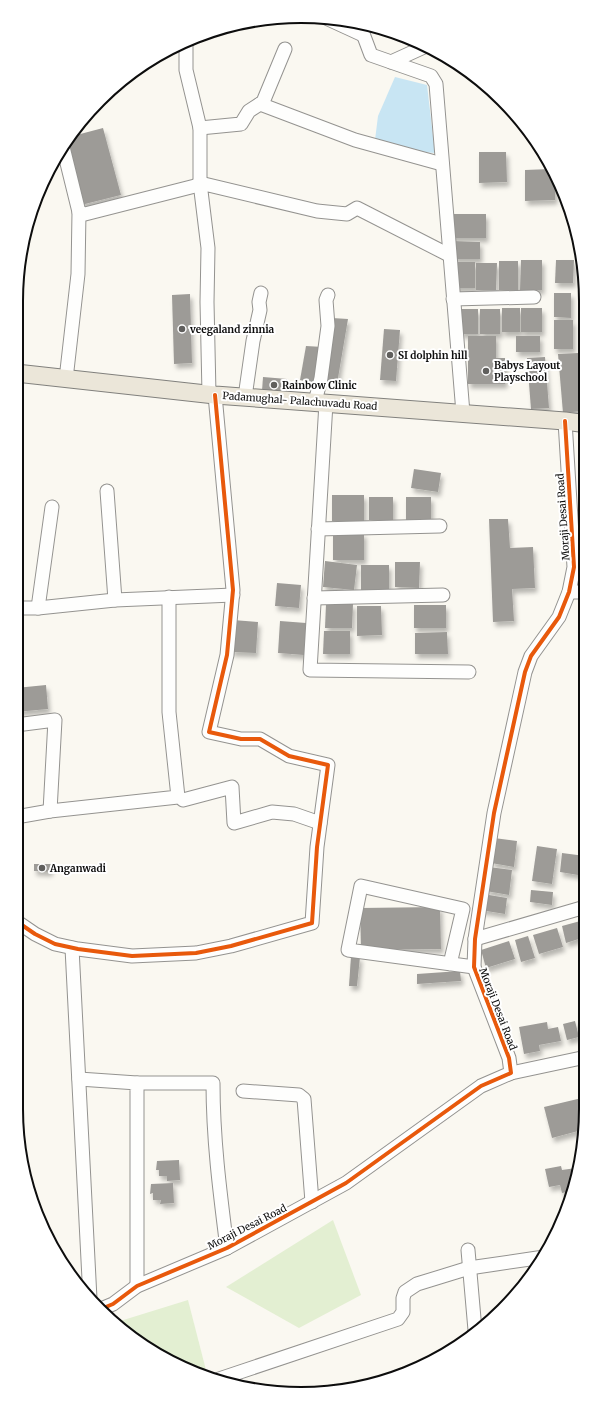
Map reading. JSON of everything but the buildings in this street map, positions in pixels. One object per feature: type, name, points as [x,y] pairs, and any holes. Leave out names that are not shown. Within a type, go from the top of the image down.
[{"type":"main road","name":"Padamughal- Palachuvadu Road","points":[[23,374],[245,397],[579,422]]},
{"type":"street","points":[[361,29],[371,55],[431,76],[436,84],[463,413]]},
{"type":"street","points":[[23,926],[35,934],[56,944],[72,948],[132,956],[196,953],[230,946],[312,923],[314,875],[328,765],[289,756],[260,739],[241,738],[209,732],[227,656],[233,595],[231,560],[212,394],[207,302],[208,248],[200,183],[200,128],[186,70],[186,48]]},
{"type":"street","points":[[200,128],[241,124],[249,111],[263,102],[285,49]]},
{"type":"street","points":[[391,62],[419,49]]},
{"type":"street","points":[[260,104],[355,140],[442,164]]},
{"type":"street","points":[[65,155],[79,212],[78,274],[66,379]]},
{"type":"street","points":[[79,212],[85,214],[195,186],[200,183],[317,211],[347,214],[357,208],[449,255]]},
{"type":"street","points":[[245,397],[253,341],[260,310],[259,302],[261,293]]},
{"type":"street","points":[[328,295],[326,300],[328,326],[321,378],[318,529],[310,670],[469,672]]},
{"type":"street","points":[[453,299],[534,296]]},
{"type":"street","name":"Moraji Desai Road","points":[[105,1307],[113,1304],[137,1286],[227,1248],[346,1183],[481,1086],[510,1073],[509,1058],[474,967],[475,939],[494,813],[525,672],[531,656],[559,617],[569,592],[574,566],[565,421]]},
{"type":"street","points":[[108,491],[115,600]]},
{"type":"street","points":[[38,608],[52,507]]},
{"type":"street","points":[[318,529],[440,526]]},
{"type":"street","points":[[569,592],[579,592]]},
{"type":"street","points":[[23,608],[38,608],[115,600],[233,595]]},
{"type":"street","points":[[314,598],[442,595]]},
{"type":"street","points":[[23,816],[50,811],[178,798],[169,712],[170,598]]},
{"type":"street","points":[[23,724],[55,720],[50,811]]},
{"type":"street","points":[[183,800],[232,787],[234,823],[272,812],[294,814],[320,823]]},
{"type":"street","points":[[450,964],[463,909],[361,886],[348,950],[450,964],[474,967]]},
{"type":"street","points":[[475,939],[579,909]]},
{"type":"street","points":[[72,948],[90,1289]]},
{"type":"street","points":[[510,1073],[579,1058]]},
{"type":"street","points":[[79,1079],[137,1083],[213,1083],[213,1119],[227,1248]]},
{"type":"street","points":[[137,1083],[137,1286]]},
{"type":"street","points":[[243,1091],[299,1095],[304,1099],[312,1202]]},
{"type":"street","points":[[468,1250],[475,1325]]},
{"type":"street","points":[[226,1377],[398,1319],[403,1312],[403,1298],[405,1292],[417,1284],[469,1268],[535,1258]]},
{"type":"green space","points":[[333,1220],[361,1295],[299,1328],[226,1287]]},
{"type":"green space","points":[[188,1300],[206,1370],[162,1350],[132,1330],[121,1321]]},
{"type":"water","points":[[395,77],[427,85],[435,153],[374,148],[378,116]]},
{"type":"cycle path","points":[[23,926],[35,934],[55,944],[78,949],[132,956],[196,953],[231,946],[312,923],[317,847],[328,765],[289,756],[260,739],[241,739],[209,732],[227,655],[233,590],[215,395]]},
{"type":"cycle path","points":[[105,1307],[113,1304],[137,1286],[227,1248],[346,1183],[481,1086],[511,1073],[509,1058],[474,967],[475,939],[494,813],[525,672],[531,656],[559,617],[569,592],[574,567],[565,421]]},
{"type":"place","name":"veegaland zinnia","points":[[182,329]]},
{"type":"place","name":"SI dolphin hill","points":[[390,355]]},
{"type":"place","name":"Babys Layout Playschool","points":[[486,371]]},
{"type":"place","name":"Rainbow Clinic","points":[[274,385]]},
{"type":"place","name":"Anganwadi","points":[[42,868]]}]
